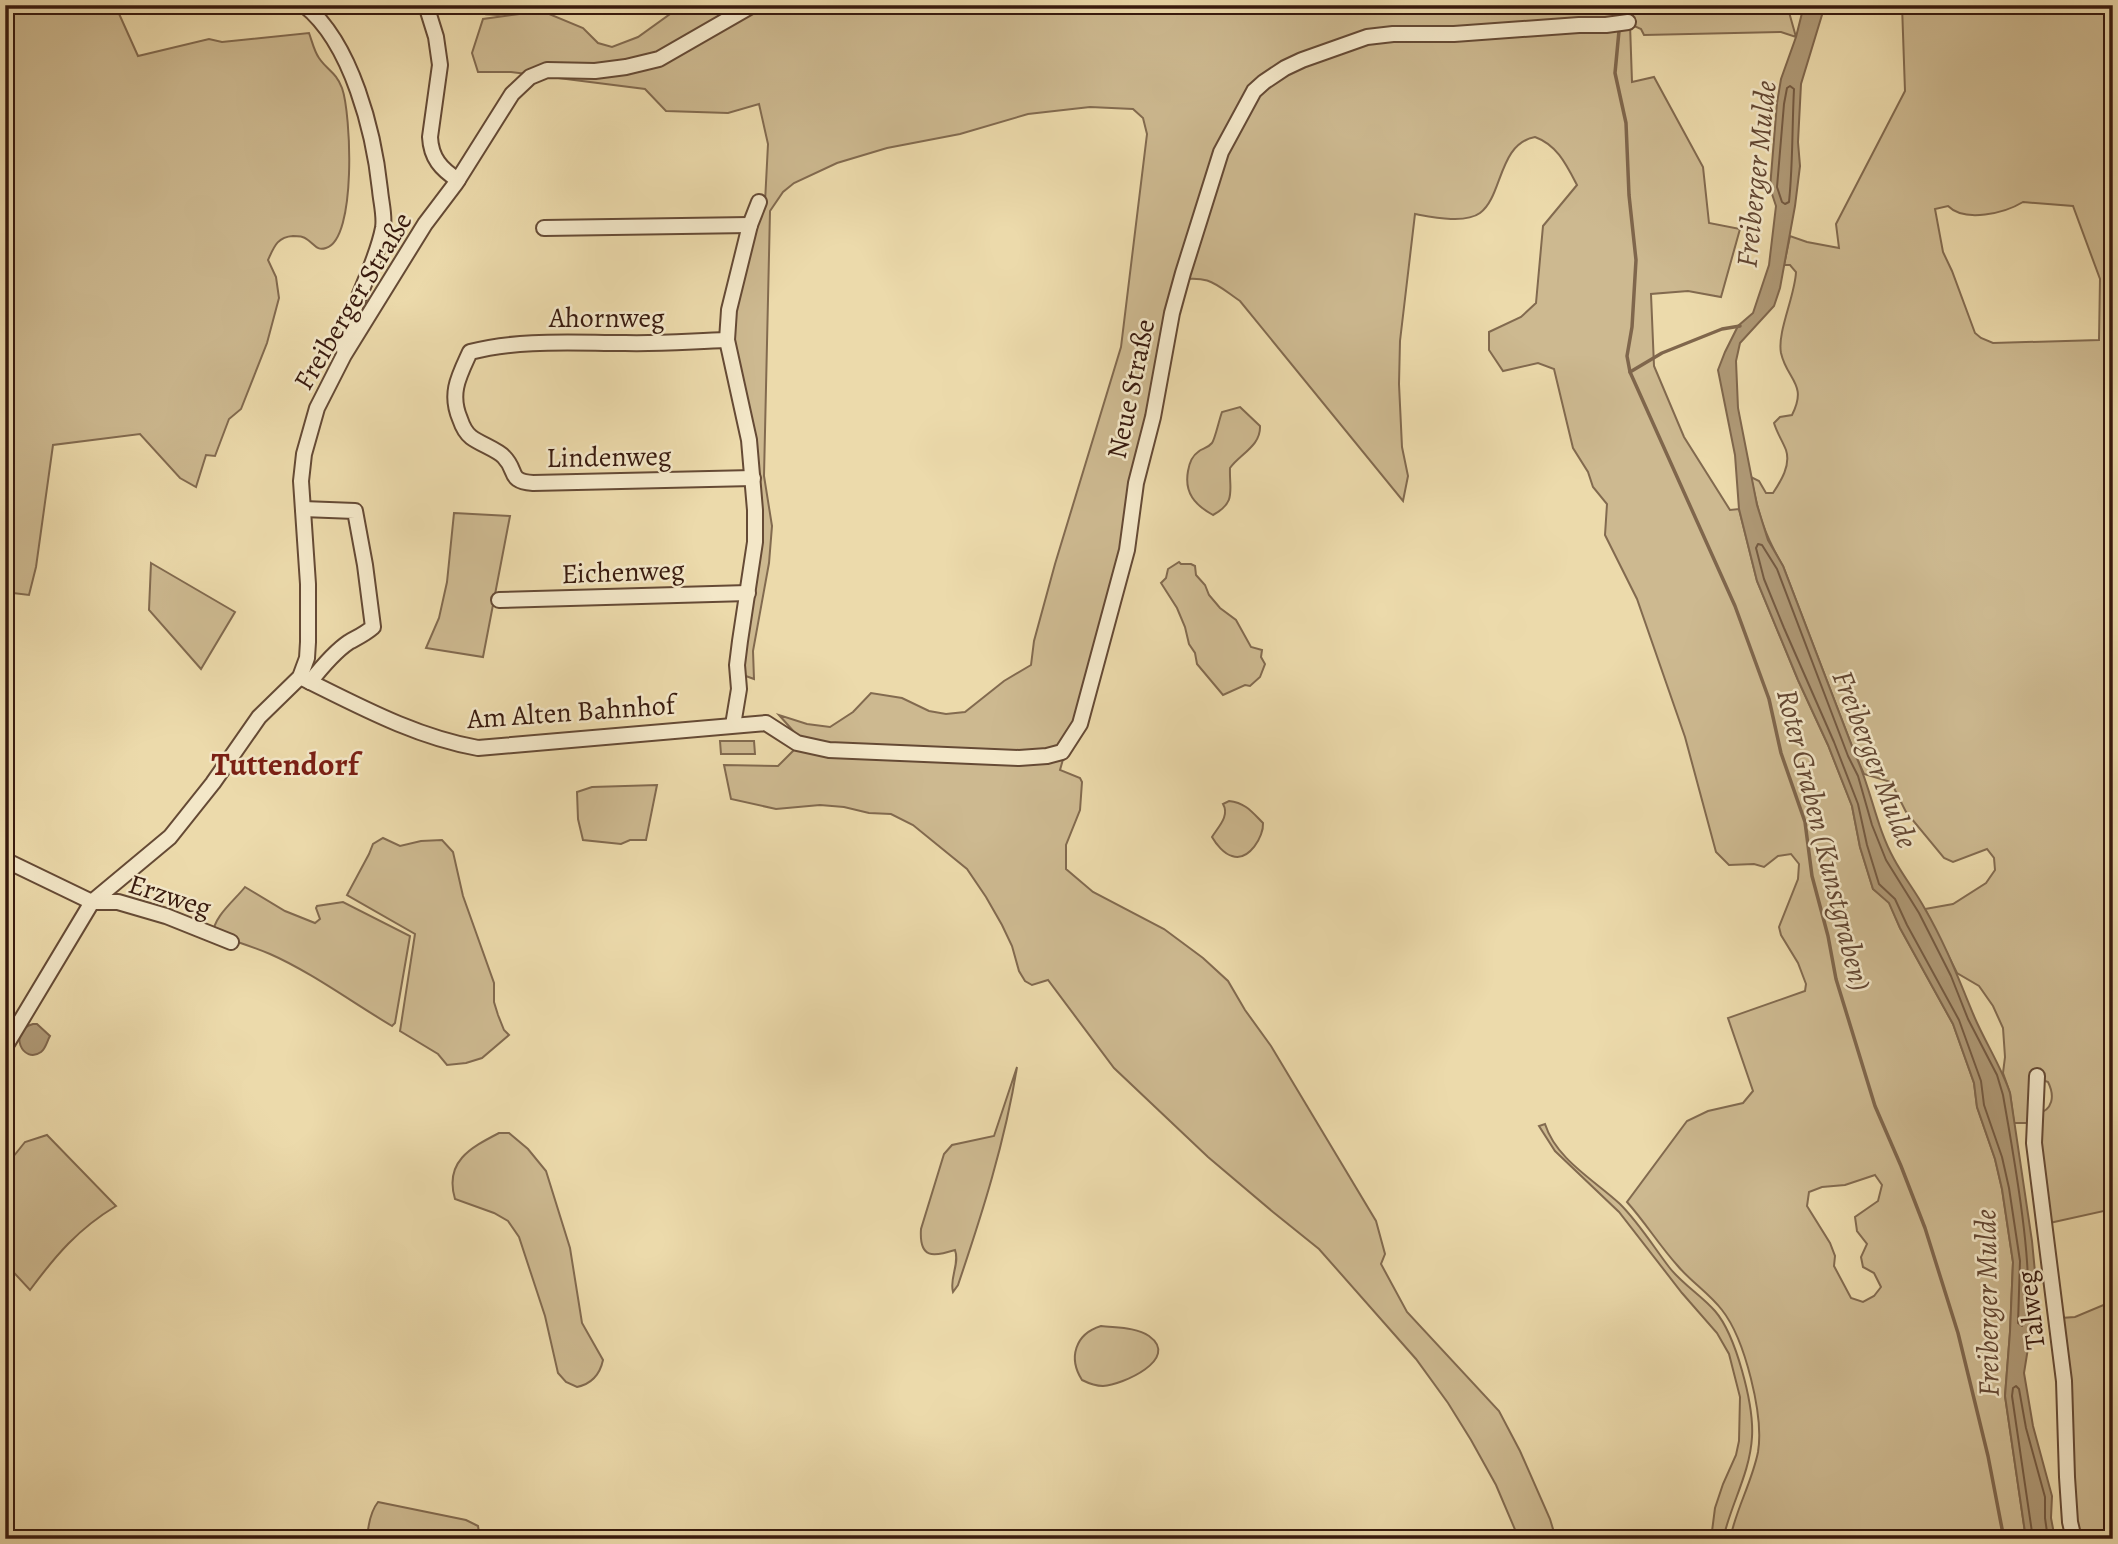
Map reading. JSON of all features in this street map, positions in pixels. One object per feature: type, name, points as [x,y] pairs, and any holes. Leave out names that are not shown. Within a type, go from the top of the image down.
[{"type":"street","points":[[304,5],[335,41],[367,117],[376,154],[384,225],[346,334],[344,355]]},
{"type":"street","points":[[426,5],[436,37],[440,65],[430,149],[446,172],[458,180]]},
{"type":"street","name":"Freiberger Straße","points":[[305,680],[308,584],[301,481],[304,454],[317,408],[344,355],[425,224],[458,180],[512,94],[530,77],[547,69],[595,71],[659,59],[753,5]]},
{"type":"street","name":"Neue Straße","points":[[733,725],[766,723],[797,743],[828,750],[1019,758],[1062,752],[1080,724],[1127,550],[1136,483],[1153,417],[1172,313],[1183,273],[1221,152],[1254,91],[1302,60],[1367,37],[1628,22]]},
{"type":"street","points":[[733,725],[739,689],[737,665],[755,542],[749,440],[727,340],[729,310],[750,225],[759,202]]},
{"type":"street","points":[[544,228],[750,225]]},
{"type":"street","name":"Ahornweg","points":[[488,347],[548,341],[628,343],[727,340]]},
{"type":"street","name":"Lindenweg","points":[[488,347],[470,352],[457,383],[455,405],[460,422],[469,436],[503,456],[514,478],[522,482],[533,484],[753,478]]},
{"type":"street","points":[[5,1047],[92,902],[170,837],[213,783],[259,717],[349,642],[365,635],[373,627],[355,511],[303,509]]},
{"type":"street","name":"Eichenweg","points":[[499,600],[748,593]]},
{"type":"street","name":"Am Alten Bahnhof","points":[[305,680],[395,723],[456,744],[478,748],[733,725]]},
{"type":"street","points":[[5,860],[92,902]]},
{"type":"street","name":"Erzweg","points":[[92,902],[118,902],[154,912],[231,942]]},
{"type":"street","name":"Talweg","points":[[2038,1076],[2034,1143],[2064,1381],[2070,1522],[2074,1539]]},
{"type":"shaded area","points":[[5,5],[113,5],[138,56],[209,39],[222,42],[309,33],[317,55],[342,88],[348,122],[347,200],[343,223],[336,240],[320,249],[303,237],[288,237],[283,238],[272,251],[268,260],[276,277],[279,298],[267,343],[241,409],[229,419],[215,456],[206,455],[196,487],[180,478],[140,434],[53,445],[36,567],[29,595],[5,592]]},
{"type":"shaded area","points":[[655,5],[1787,5],[1796,37],[1781,32],[1644,35],[1641,29],[1630,24],[1632,82],[1654,77],[1703,167],[1709,223],[1740,229],[1721,297],[1688,291],[1651,294],[1654,366],[1684,437],[1730,510],[1739,509],[1757,581],[1852,806],[1860,847],[1873,889],[1889,902],[1900,928],[1953,1024],[1974,1083],[1977,1107],[2002,1189],[2013,1262],[2005,1396],[2026,1539],[1730,1539],[1758,1452],[1758,1419],[1745,1358],[1722,1310],[1677,1265],[1627,1202],[1687,1121],[1708,1111],[1743,1103],[1753,1091],[1728,1018],[1805,991],[1806,984],[1798,963],[1779,927],[1798,879],[1799,864],[1791,854],[1778,856],[1764,867],[1754,864],[1729,865],[1716,852],[1685,737],[1637,599],[1605,535],[1607,504],[1593,487],[1588,472],[1573,448],[1554,369],[1538,363],[1503,371],[1489,350],[1489,332],[1521,317],[1536,303],[1543,226],[1577,185],[1555,150],[1535,137],[1514,149],[1493,195],[1480,213],[1474,216],[1448,219],[1415,214],[1400,341],[1402,447],[1408,476],[1403,501],[1240,301],[1211,282],[1197,279],[1176,280],[1115,575],[1060,770],[1080,778],[1082,782],[1080,810],[1066,845],[1066,869],[1093,892],[1164,929],[1228,981],[1271,1046],[1376,1221],[1385,1254],[1381,1264],[1407,1312],[1499,1411],[1520,1451],[1556,1539],[1519,1539],[1496,1485],[1471,1440],[1416,1359],[1319,1249],[1208,1157],[1114,1068],[1048,980],[1032,985],[1025,981],[1002,925],[967,869],[913,825],[891,814],[820,805],[776,809],[731,799],[724,765],[778,766],[798,746],[827,756],[917,758],[934,748],[858,747],[803,742],[779,715],[807,724],[830,727],[853,712],[871,693],[902,698],[929,711],[946,714],[965,712],[1004,681],[1031,665],[1034,641],[1055,564],[1121,347],[1147,134],[1143,118],[1133,109],[1090,107],[1028,114],[960,134],[887,148],[837,163],[794,183],[783,192],[770,211],[764,476],[772,526],[769,563],[753,651],[754,679],[743,675],[762,520],[755,441],[733,333],[733,314],[753,235],[765,202],[768,144],[759,104],[728,113],[666,111],[645,89],[511,72],[478,72],[472,53],[483,19],[542,11],[583,28],[598,43],[612,47],[638,37],[670,14]],"holes":[[[1875,1175],[1882,1185],[1878,1201],[1855,1217],[1857,1231],[1867,1244],[1861,1257],[1863,1267],[1874,1273],[1881,1287],[1874,1296],[1863,1302],[1851,1298],[1834,1266],[1835,1256],[1830,1243],[1807,1206],[1809,1192],[1822,1187],[1845,1185]]]},
{"type":"shaded area","points":[[1902,5],[2113,5],[2113,1216],[2108,1210],[2045,1224],[2035,1123],[2014,1123],[2010,1093],[2003,1073],[2003,1028],[1993,1006],[1979,986],[1957,973],[1925,909],[1953,904],[1986,883],[1995,870],[1994,858],[1987,849],[1953,862],[1944,858],[1906,812],[1891,782],[1864,774],[1783,566],[1766,533],[1751,477],[1759,481],[1766,493],[1773,493],[1779,483],[1786,467],[1787,456],[1774,423],[1780,417],[1792,415],[1798,396],[1795,382],[1784,362],[1780,344],[1796,272],[1790,265],[1784,265],[1790,236],[1839,248],[1836,224],[1905,91]],"holes":[[[2023,202],[2073,206],[2100,279],[2099,340],[1993,343],[1975,333],[1943,252],[1935,209],[1948,206],[1955,211],[1974,215],[1996,213]],[[2038,1078],[2048,1082],[2052,1097],[2049,1106],[2037,1114]]]},
{"type":"shaded area","points":[[1240,407],[1260,426],[1259,433],[1254,444],[1230,468],[1229,500],[1213,515],[1192,498],[1187,479],[1188,469],[1196,454],[1212,443],[1222,412]]},
{"type":"shaded area","points":[[454,513],[510,516],[483,657],[426,648],[439,618],[447,582]]},
{"type":"shaded area","points":[[1179,562],[1195,566],[1196,575],[1209,595],[1236,620],[1251,647],[1262,650],[1261,657],[1265,664],[1260,677],[1250,686],[1245,685],[1223,695],[1197,664],[1177,608],[1161,583],[1166,578],[1168,569]]},
{"type":"shaded area","points":[[151,563],[235,612],[201,669],[149,610]]},
{"type":"shaded area","points":[[720,741],[754,741],[755,754],[721,754]]},
{"type":"shaded area","points":[[657,785],[646,840],[630,840],[621,844],[583,840],[578,819],[577,792],[592,787]]},
{"type":"shaded area","points":[[1229,801],[1244,806],[1263,823],[1254,847],[1250,852],[1238,857],[1226,853],[1212,837],[1224,817],[1223,804]]},
{"type":"shaded area","points":[[383,838],[400,846],[442,840],[453,852],[463,896],[494,983],[494,1002],[504,1030],[509,1035],[482,1058],[447,1065],[438,1054],[400,1031],[415,934],[347,895],[373,844]]},
{"type":"shaded area","points":[[245,887],[285,911],[315,923],[320,919],[317,906],[343,902],[410,936],[395,1023],[392,1026],[285,961],[213,934],[220,915]]},
{"type":"shaded area","points":[[1017,1067],[992,1178],[958,1285],[953,1292],[955,1250],[940,1254],[925,1251],[921,1229],[944,1154],[952,1145],[994,1136]]},
{"type":"shaded area","points":[[1545,1124],[1558,1148],[1627,1211],[1674,1273],[1715,1311],[1730,1336],[1747,1389],[1752,1437],[1748,1463],[1723,1539],[1711,1539],[1715,1508],[1739,1441],[1740,1397],[1729,1354],[1717,1333],[1619,1212],[1555,1151],[1539,1126]]},
{"type":"shaded area","points":[[499,1133],[509,1133],[528,1149],[546,1171],[570,1248],[582,1323],[603,1360],[594,1378],[582,1386],[577,1387],[566,1382],[558,1373],[545,1316],[519,1237],[508,1221],[455,1199],[453,1175],[456,1166],[478,1144]]},
{"type":"shaded area","points":[[47,1135],[116,1206],[68,1244],[30,1290],[5,1263],[5,1167],[25,1142]]},
{"type":"shaded area","points":[[2113,1301],[2113,1539],[2078,1539],[2061,1318],[2075,1317]]},
{"type":"shaded area","points":[[1101,1326],[1132,1329],[1149,1336],[1157,1345],[1158,1353],[1154,1362],[1134,1376],[1112,1385],[1103,1386],[1082,1380],[1075,1363],[1076,1348],[1085,1335]]},
{"type":"shaded area","points":[[378,1502],[466,1520],[478,1526],[480,1539],[367,1539],[371,1515]]},
{"type":"water","points":[[1804,5],[1825,5],[1801,84],[1798,142],[1800,166],[1795,206],[1780,288],[1774,306],[1740,343],[1736,361],[1738,408],[1757,505],[1768,540],[1783,566],[1861,767],[1888,847],[1939,935],[2010,1093],[2035,1272],[2033,1317],[2024,1373],[2033,1426],[2052,1496],[2051,1518],[2055,1539],[2026,1539],[2005,1396],[2013,1262],[2002,1189],[1977,1107],[1974,1083],[1953,1024],[1889,903],[1873,889],[1860,847],[1852,806],[1757,581],[1739,509],[1735,455],[1718,370],[1738,326],[1753,313],[1769,265],[1776,206],[1770,188],[1777,103],[1781,79]]},
{"type":"water","points":[[37,1024],[50,1036],[43,1050],[34,1055],[24,1051],[19,1039],[25,1028]]},
{"type":"waterway","name":"Roter Graben (Kunstgraben)","points":[[461,5],[472,10],[496,14],[559,5]]},
{"type":"waterway","name":"Roter Graben (Kunstgraben)","points":[[1612,5],[1617,19]]},
{"type":"waterway","name":"Roter Graben (Kunstgraben)","points":[[1619,31],[1615,73],[1626,123],[1629,195],[1636,260],[1632,327],[1627,356],[1630,372],[1735,606],[1769,699],[1781,753],[1805,822],[1812,876],[1836,979],[1875,1106],[1925,1228],[1958,1333],[1988,1456],[2004,1539]]},
{"type":"waterway","points":[[1630,372],[1662,353],[1722,329],[1740,326]]},
{"type":"district","name":"Tuttendorf","points":[[285,764]]},
{"type":"water label","name":"Freiberger Mulde","points":[[1756,174]]},
{"type":"water label","name":"Freiberger Mulde","points":[[1875,759]]},
{"type":"water label","name":"Freiberger Mulde","points":[[1987,1303]]}]
